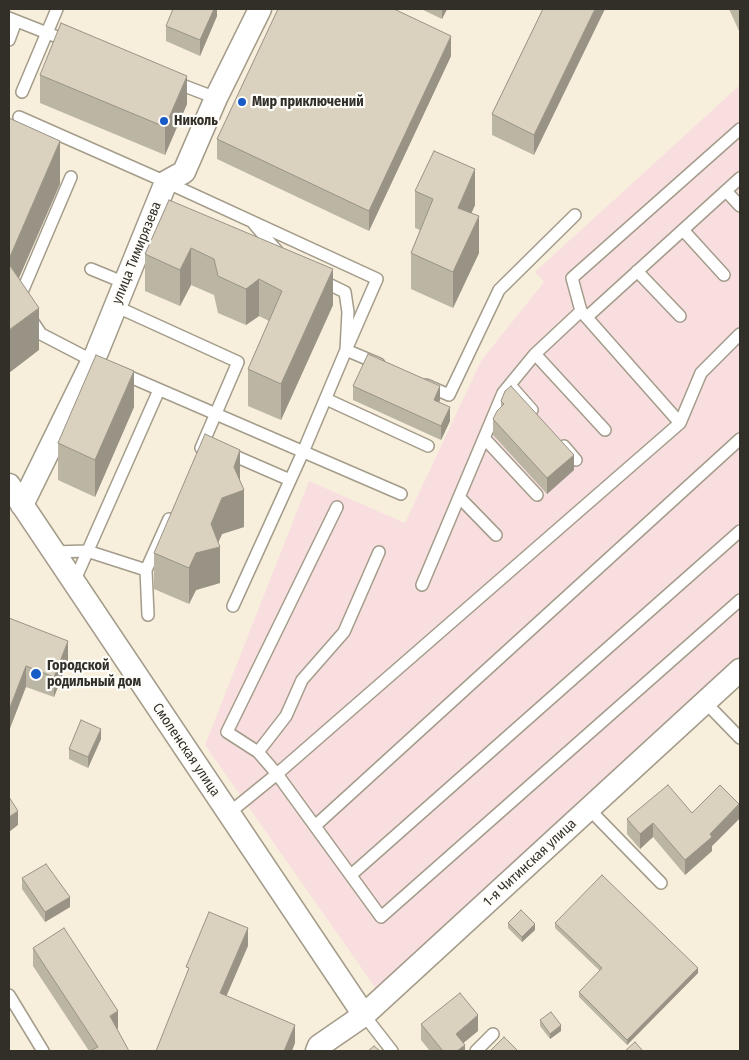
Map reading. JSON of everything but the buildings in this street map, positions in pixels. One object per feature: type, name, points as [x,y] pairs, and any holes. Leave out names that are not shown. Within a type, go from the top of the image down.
[{"type":"street","points":[[166,182],[184,172],[216,98],[260,9]]},
{"type":"street","name":"улица Тимирязева","points":[[22,505],[93,361],[166,182]]},
{"type":"street","name":"Смоленская улица","points":[[9,485],[364,1015]]},
{"type":"street","name":"1-я Читинская улица","points":[[317,1051],[319,1046],[364,1015],[740,670]]},
{"type":"lane","points":[[22,92],[57,9]]},
{"type":"lane","points":[[9,40],[13,20],[82,47]]},
{"type":"lane","points":[[162,77],[216,98]]},
{"type":"lane","points":[[19,117],[378,279],[303,452],[233,606]]},
{"type":"lane","points":[[680,423],[584,314],[572,278],[740,129]]},
{"type":"lane","points":[[72,176],[18,301],[41,334],[93,361],[158,390],[401,494]]},
{"type":"lane","points":[[422,585],[503,393],[510,384],[535,354],[637,271],[740,178]]},
{"type":"lane","points":[[726,191],[740,206]]},
{"type":"lane","points":[[415,380],[449,395],[499,290],[574,215]]},
{"type":"lane","points":[[252,221],[275,250],[290,262]]},
{"type":"lane","points":[[683,230],[724,275]]},
{"type":"lane","points":[[91,269],[125,283]]},
{"type":"lane","points":[[637,271],[680,316]]},
{"type":"lane","points":[[312,277],[345,292],[348,312],[346,350]]},
{"type":"lane","points":[[115,306],[238,362],[215,415],[212,446],[196,460]]},
{"type":"lane","points":[[229,813],[277,774],[680,423],[701,373],[740,334]]},
{"type":"lane","points":[[346,350],[389,369]]},
{"type":"lane","points":[[535,354],[605,430]]},
{"type":"lane","points":[[510,384],[540,419]]},
{"type":"lane","points":[[74,582],[158,390]]},
{"type":"lane","points":[[326,399],[428,446]]},
{"type":"lane","points":[[484,438],[537,495]]},
{"type":"lane","points":[[315,826],[740,439]]},
{"type":"lane","points":[[558,440],[576,460]]},
{"type":"lane","points":[[212,446],[290,480]]},
{"type":"lane","points":[[459,496],[496,535]]},
{"type":"lane","points":[[148,615],[146,570],[175,506]]},
{"type":"lane","points":[[337,507],[226,732],[258,752],[277,774],[381,917],[740,600]]},
{"type":"lane","points":[[352,875],[740,531]]},
{"type":"lane","points":[[54,552],[87,551],[146,570]]},
{"type":"lane","points":[[258,752],[286,716],[302,680],[344,632],[379,552]]},
{"type":"lane","points":[[705,702],[740,738]]},
{"type":"lane","points":[[589,808],[661,883]]},
{"type":"lane","points":[[9,995],[42,1051]]},
{"type":"lane","points":[[364,1015],[392,1051]]},
{"type":"lane","points":[[476,1051],[493,1034]]},
{"type":"shaded area","points":[[740,85],[740,661],[377,990],[205,745],[309,481],[405,523],[481,361],[544,282],[535,272]]},
{"type":"place","name":"Мир приключений","points":[[242,102]]},
{"type":"place","name":"Николь","points":[[164,121]]},
{"type":"place","name":"Городской родильный дом","points":[[36,674]]}]
